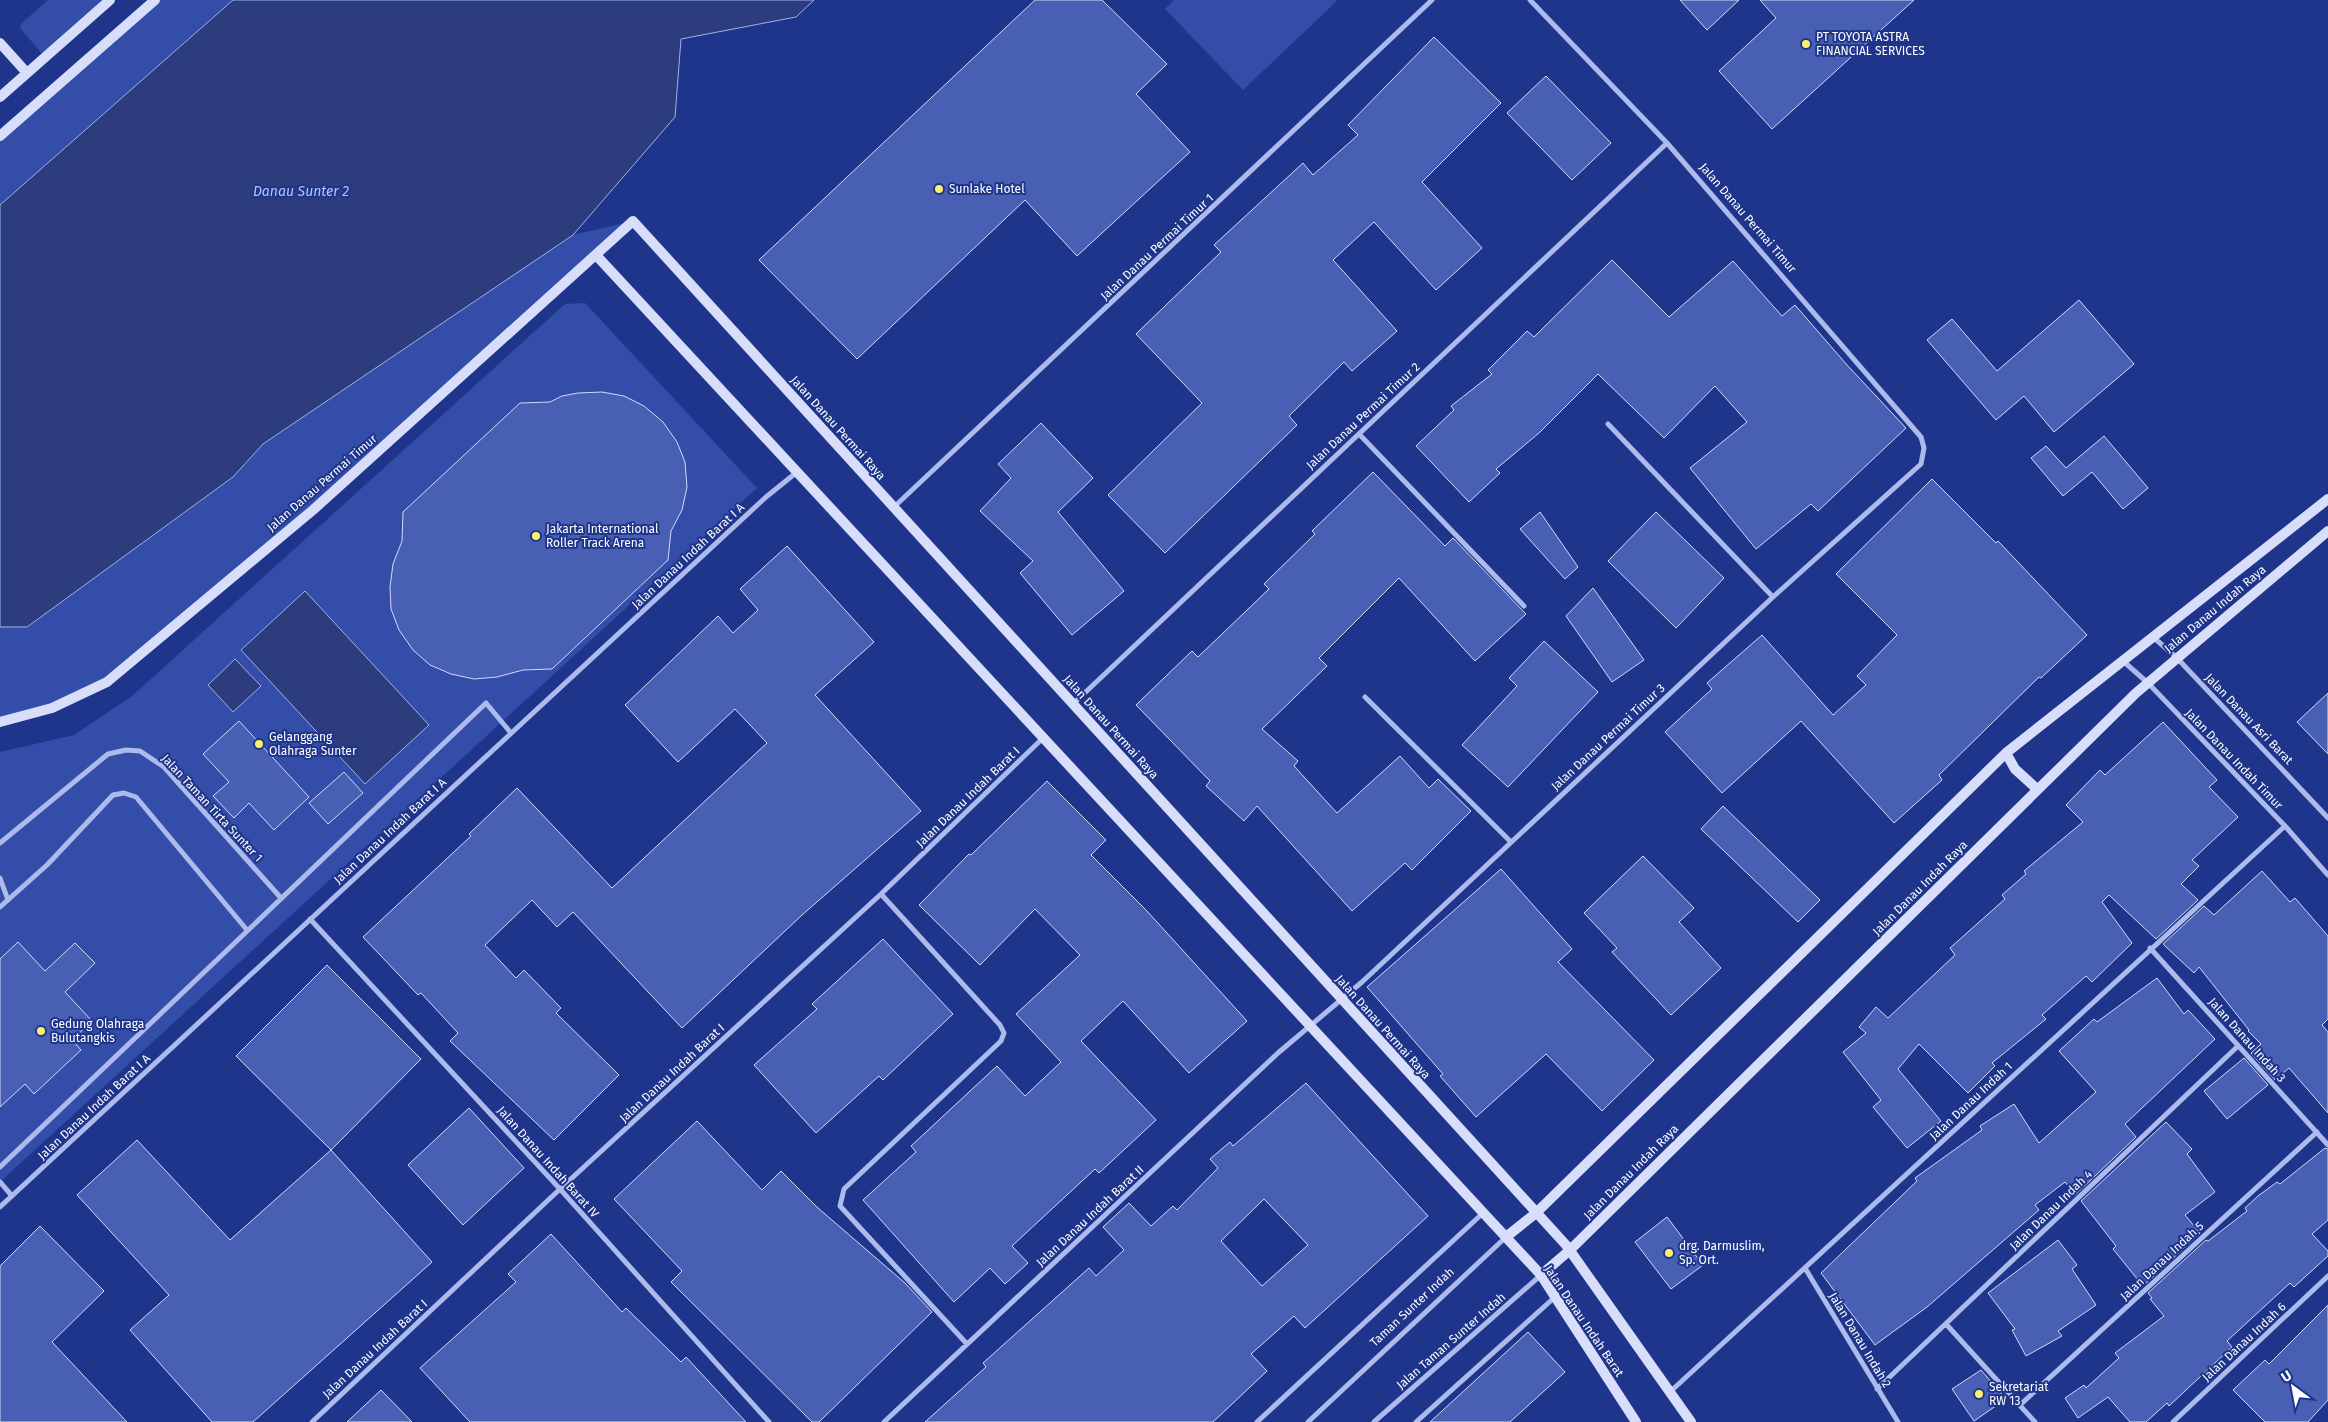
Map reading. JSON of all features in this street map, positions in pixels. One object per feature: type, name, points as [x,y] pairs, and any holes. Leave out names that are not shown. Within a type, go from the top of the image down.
[{"type":"street","points":[[0,97],[110,0]]},
{"type":"street","points":[[1,135],[155,0]]},
{"type":"street","name":"Jalan Danau Permai Timur 1","points":[[894,507],[1432,0]]},
{"type":"street","name":"Jalan Danau Permai Timur","points":[[1530,0],[1667,143],[1921,437],[1924,448],[1921,464]]},
{"type":"street","points":[[0,43],[27,73]]},
{"type":"street","name":"Jalan Danau Permai Timur 2","points":[[1073,704],[1667,143]]},
{"type":"street","name":"Jalan Danau Permai Raya","points":[[633,221],[1340,1000],[1568,1248]]},
{"type":"street","name":"Jalan Danau Permai Timur","points":[[0,722],[52,708],[106,682],[313,510],[633,221]]},
{"type":"street","points":[[596,255],[1312,1025],[1509,1241]]},
{"type":"street","points":[[1608,424],[1773,597]]},
{"type":"street","points":[[1358,434],[1524,606]]},
{"type":"street","name":"Jalan Danau Permai Timur 3","points":[[1312,1025],[1773,597],[1921,464]]},
{"type":"street","name":"Jalan Danau Indah Barat I A","points":[[0,1207],[511,732],[766,497],[797,472]]},
{"type":"street","name":"Jalan Danau Indah Raya","points":[[1538,1216],[2006,753],[2328,499]]},
{"type":"street","name":"Jalan Danau Indah Raya","points":[[1539,1273],[1568,1248],[2037,789],[2148,683],[2176,657],[2328,531]]},
{"type":"street","name":"Jalan Danau Asri Barat","points":[[2152,636],[2176,657],[2328,818]]},
{"type":"street","name":"Jalan Danau Indah Timur","points":[[2122,660],[2148,683],[2285,826],[2328,875]]},
{"type":"street","points":[[1364,697],[1511,842]]},
{"type":"street","points":[[0,1167],[486,703],[511,732]]},
{"type":"street","name":"Jalan Danau Indah Barat I","points":[[312,1422],[560,1189],[881,894],[1044,738]]},
{"type":"street","name":"Jalan Taman Tirta Sunter 1","points":[[0,843],[108,754],[126,750],[140,751],[164,767],[281,898]]},
{"type":"street","points":[[2006,753],[2015,769],[2037,789]]},
{"type":"street","points":[[0,907],[47,864],[113,795],[124,793],[136,797],[247,930]]},
{"type":"street","name":"Jalan Danau Indah 1","points":[[1671,1391],[2150,948],[2285,826]]},
{"type":"street","points":[[0,878],[8,900]]},
{"type":"street","points":[[881,894],[1000,1025],[1004,1033],[1001,1041],[844,1189],[840,1206],[967,1344]]},
{"type":"street","name":"Jalan Danau Indah Barat IV","points":[[310,919],[560,1189],[769,1422]]},
{"type":"street","name":"Jalan Danau Indah 3","points":[[2150,948],[2328,1145]]},
{"type":"street","name":"Jalan Danau Indah Barat II","points":[[884,1422],[1278,1053],[1312,1025]]},
{"type":"street","name":"Jalan Danau Indah 4","points":[[1877,1389],[2238,1046]]},
{"type":"street","name":"Jalan Danau Indah 5","points":[[2020,1405],[2317,1132]]},
{"type":"street","points":[[0,1182],[12,1196]]},
{"type":"street","points":[[1257,1422],[1483,1213]]},
{"type":"street","name":"Taman Sunter Indah","points":[[1308,1422],[1538,1216]]},
{"type":"street","name":"Jalan Danau Indah Barat","points":[[1509,1241],[1539,1273],[1636,1422]]},
{"type":"street","points":[[1568,1248],[1671,1391],[1691,1422]]},
{"type":"street","name":"Jalan Danau Indah 2","points":[[1805,1268],[1898,1422]]},
{"type":"street","name":"Jalan Taman Sunter Indah","points":[[1374,1422],[1539,1273]]},
{"type":"street","name":"Jalan Danau Indah 6","points":[[2174,1422],[2328,1276]]},
{"type":"street","points":[[1416,1422],[1555,1297]]},
{"type":"street","points":[[1946,1324],[2035,1422]]},
{"type":"shaded area","points":[[48,0],[110,0],[45,57],[20,28],[21,24]]},
{"type":"shaded area","points":[[157,0],[233,0],[0,205],[0,141]]},
{"type":"shaded area","points":[[1174,0],[1337,1],[1243,90],[1165,9]]},
{"type":"shaded area","points":[[633,221],[443,392],[107,682],[52,708],[0,721],[0,627],[27,627],[233,477],[263,444],[573,235]]},
{"type":"shaded area","name":"Gelanggang Olahraga Sunter","points":[[585,303],[757,488],[0,1182],[0,752],[74,735],[132,696],[565,304]]},
{"type":"water","name":"Danau Sunter 2","points":[[233,0],[814,0],[796,17],[681,39],[675,117],[573,235],[263,444],[233,477],[27,627],[0,627],[0,205]]},
{"type":"water","points":[[305,591],[429,725],[365,784],[241,650]]},
{"type":"water","points":[[235,659],[261,686],[233,712],[208,685]]},
{"type":"building","points":[[1035,0],[1102,0],[1167,64],[1136,94],[1190,152],[1077,256],[1025,200],[857,359],[759,260]]},
{"type":"building","points":[[1680,0],[1739,0],[1707,30]]},
{"type":"building","name":"PT TOYOTA ASTRA FINANCIAL SERVICES","points":[[1760,0],[1914,0],[1772,129],[1719,71],[1776,18]]},
{"type":"building","points":[[1434,37],[1501,103],[1422,182],[1482,248],[1436,290],[1374,222],[1333,260],[1397,331],[1352,371],[1344,362],[1289,416],[1297,425],[1165,553],[1108,495],[1202,403],[1136,334],[1221,252],[1214,245],[1303,163],[1313,175],[1358,135],[1348,125]]},
{"type":"building","points":[[1546,76],[1611,143],[1572,180],[1507,113]]},
{"type":"building","points":[[1612,260],[1669,317],[1733,261],[1782,316],[1795,305],[1847,365],[1906,428],[1818,511],[1811,504],[1756,549],[1690,468],[1747,422],[1715,386],[1664,438],[1598,374],[1539,433],[1496,469],[1500,473],[1469,502],[1416,446],[1454,410],[1451,406],[1492,374],[1488,370],[1527,331],[1534,337]]},
{"type":"building","points":[[2079,300],[2134,364],[2054,432],[2024,396],[1996,420],[1927,340],[1952,319],[1997,371]]},
{"type":"building","name":"Jakarta International Roller Track Arena","points":[[602,392],[624,396],[644,406],[663,422],[677,442],[685,462],[687,487],[682,510],[671,531],[668,560],[552,669],[523,670],[497,677],[474,679],[451,674],[430,665],[413,650],[399,630],[391,609],[390,587],[393,564],[402,541],[403,512],[520,403],[550,402],[562,396]]},
{"type":"building","points":[[1041,423],[1093,478],[1058,512],[1124,591],[1072,635],[1020,573],[1033,561],[980,511],[1011,478],[998,464]]},
{"type":"building","points":[[2104,436],[2148,488],[2123,509],[2092,472],[2063,496],[2031,458],[2046,446],[2066,468]]},
{"type":"building","points":[[1373,472],[1445,546],[1453,538],[1526,614],[1475,661],[1399,578],[1319,658],[1327,666],[1262,729],[1298,761],[1294,766],[1337,813],[1400,756],[1429,788],[1438,779],[1471,811],[1412,870],[1405,863],[1352,911],[1257,806],[1244,821],[1206,786],[1210,781],[1136,705],[1192,651],[1198,657],[1269,589],[1264,584],[1315,534],[1312,531]]},
{"type":"building","points":[[1932,479],[1996,543],[1998,541],[2087,635],[2041,678],[2039,677],[1939,775],[1942,780],[1894,823],[1801,721],[1722,793],[1665,732],[1712,689],[1707,683],[1762,635],[1833,715],[1866,685],[1857,676],[1897,635],[1836,574]]},
{"type":"building","points":[[1540,512],[1578,567],[1565,579],[1520,529]]},
{"type":"building","points":[[1656,512],[1724,578],[1676,628],[1608,561]]},
{"type":"building","points":[[787,546],[874,642],[815,695],[921,811],[802,915],[682,1028],[573,912],[557,927],[532,900],[485,945],[516,978],[524,970],[561,1008],[556,1013],[619,1075],[554,1140],[450,1041],[458,1033],[421,993],[418,995],[363,937],[471,836],[469,834],[517,788],[612,888],[767,743],[735,709],[678,762],[625,705],[718,616],[733,633],[758,610],[740,589]]},
{"type":"building","points":[[1593,588],[1644,660],[1612,682],[1566,616]]},
{"type":"building","points":[[1544,641],[1598,692],[1508,787],[1462,745],[1517,686],[1509,678]]},
{"type":"building","points":[[2328,693],[2328,754],[2297,722]]},
{"type":"building","points":[[239,721],[309,797],[274,830],[249,803],[234,818],[213,796],[229,782],[203,754]]},
{"type":"building","points":[[2163,722],[2217,780],[2209,787],[2238,817],[2192,860],[2199,866],[2181,884],[2198,900],[2156,939],[2109,895],[2102,902],[2132,943],[2092,982],[2086,976],[2042,1015],[2046,1019],[1992,1063],[1995,1066],[1968,1093],[1919,1044],[1898,1069],[1941,1121],[1907,1148],[1873,1107],[1881,1100],[1843,1052],[1866,1033],[1859,1027],[1876,1007],[1888,1018],[1955,955],[1950,948],[2005,899],[2002,895],[2026,874],[2024,871],[2083,822],[2066,805],[2100,770],[2105,775]]},
{"type":"building","points":[[344,772],[363,793],[328,824],[309,803]]},
{"type":"building","points":[[1047,781],[1106,840],[1091,855],[1146,910],[1247,1021],[1189,1073],[1123,1001],[1081,1041],[1156,1120],[1099,1173],[1095,1169],[1012,1246],[1028,1263],[1005,1284],[990,1268],[954,1302],[863,1200],[916,1152],[911,1146],[997,1066],[1025,1096],[1061,1062],[1016,1014],[1080,955],[1035,909],[980,965],[919,905],[969,854],[971,855]]},
{"type":"building","points":[[1723,806],[1820,900],[1798,922],[1701,829]]},
{"type":"building","points":[[1643,856],[1694,908],[1679,922],[1721,968],[1671,1015],[1612,952],[1617,948],[1584,913]]},
{"type":"building","points":[[1501,869],[1572,949],[1558,962],[1654,1060],[1602,1111],[1546,1054],[1476,1117],[1440,1076],[1443,1074],[1367,987]]},
{"type":"building","points":[[2262,871],[2290,902],[2295,898],[2328,936],[2328,1019],[2322,1025],[2328,1032],[2328,1113],[2289,1068],[2275,1080],[2251,1053],[2261,1044],[2248,1031],[2199,967],[2194,973],[2163,944],[2204,906],[2214,915]]},
{"type":"building","points":[[883,939],[953,1014],[883,1080],[879,1076],[816,1133],[754,1065],[817,1009],[812,1004]]},
{"type":"building","name":"Gedung Olahraga Bulutangkis","points":[[18,942],[45,971],[75,943],[95,963],[65,992],[92,1021],[72,1040],[81,1050],[34,1094],[25,1084],[0,1107],[0,959]]},
{"type":"building","points":[[327,965],[421,1059],[331,1150],[236,1056]]},
{"type":"building","points":[[2157,978],[2184,1014],[2188,1010],[2215,1039],[2125,1124],[2136,1137],[2075,1195],[2065,1182],[2035,1205],[2039,1210],[1927,1307],[1875,1345],[1821,1273],[1917,1181],[1915,1178],[1982,1130],[1980,1126],[2014,1104],[2039,1143],[2096,1092],[2059,1051],[2094,1019],[2097,1022]]},
{"type":"building","points":[[2244,1058],[2268,1085],[2227,1119],[2204,1091]]},
{"type":"building","points":[[1306,1083],[1428,1216],[1305,1328],[1294,1316],[1251,1354],[1267,1371],[1213,1422],[925,1422],[986,1367],[983,1363],[1089,1268],[1096,1276],[1124,1250],[1103,1227],[1129,1203],[1151,1226],[1173,1206],[1177,1210],[1218,1168],[1210,1159],[1230,1142],[1233,1146]],"holes":[[[1264,1199],[1308,1245],[1262,1286],[1221,1241]]]},
{"type":"building","points":[[469,1108],[524,1168],[463,1225],[408,1165]]},
{"type":"building","points":[[697,1121],[762,1190],[781,1171],[818,1208],[905,1283],[932,1312],[819,1422],[812,1422],[671,1282],[682,1271],[614,1199]]},
{"type":"building","points":[[2166,1122],[2192,1149],[2187,1154],[2215,1192],[2185,1215],[2200,1233],[2143,1286],[2113,1249],[2116,1246],[2081,1201]]},
{"type":"building","points":[[137,1140],[230,1240],[331,1150],[432,1262],[253,1422],[212,1422],[130,1330],[169,1295],[77,1195]]},
{"type":"building","points":[[2325,1148],[2328,1149],[2328,1220],[2312,1234],[2328,1251],[2328,1256],[2294,1287],[2290,1283],[2227,1341],[2232,1347],[2169,1406],[2167,1403],[2146,1422],[2130,1422],[2108,1397],[2078,1418],[2065,1398],[2084,1385],[2086,1388],[2119,1358],[2115,1353],[2164,1316],[2150,1299],[2152,1298],[2148,1293],[2206,1240],[2208,1241],[2247,1211],[2245,1208],[2258,1196],[2277,1182],[2280,1184]]},
{"type":"building","name":"drg. Darmuslim, Sp. Ort.","points":[[1667,1217],[1703,1265],[1671,1289],[1635,1242]]},
{"type":"building","points":[[40,1226],[104,1291],[52,1342],[127,1422],[0,1422],[0,1266]]},
{"type":"building","points":[[551,1234],[622,1312],[626,1308],[681,1362],[686,1357],[746,1422],[470,1422],[420,1368],[516,1282],[508,1274]]},
{"type":"building","points":[[2058,1240],[2077,1265],[2072,1269],[2096,1305],[2058,1331],[2062,1336],[2026,1356],[2012,1330],[2015,1329],[1988,1293]]},
{"type":"building","points":[[2328,1305],[2328,1400],[2308,1422],[2265,1422],[2233,1390],[2265,1360],[2269,1364]]},
{"type":"building","points":[[1528,1332],[1565,1372],[1510,1422],[1430,1422]]},
{"type":"building","name":"Sekretariat RW 13","points":[[1981,1370],[2006,1399],[1974,1421],[1952,1389]]},
{"type":"building","points":[[381,1390],[412,1422],[347,1422]]},
{"type":"place","name":"PT TOYOTA ASTRA FINANCIAL SERVICES","points":[[1806,44]]},
{"type":"place","name":"Sunlake Hotel","points":[[939,189]]},
{"type":"place","name":"Jakarta International Roller Track Arena","points":[[536,536]]},
{"type":"place","name":"Gelanggang Olahraga Sunter","points":[[259,744]]},
{"type":"place","name":"Gedung Olahraga Bulutangkis","points":[[41,1031]]},
{"type":"place","name":"drg. Darmuslim, Sp. Ort.","points":[[1669,1253]]},
{"type":"place","name":"Sekretariat RW 13","points":[[1979,1394]]}]
